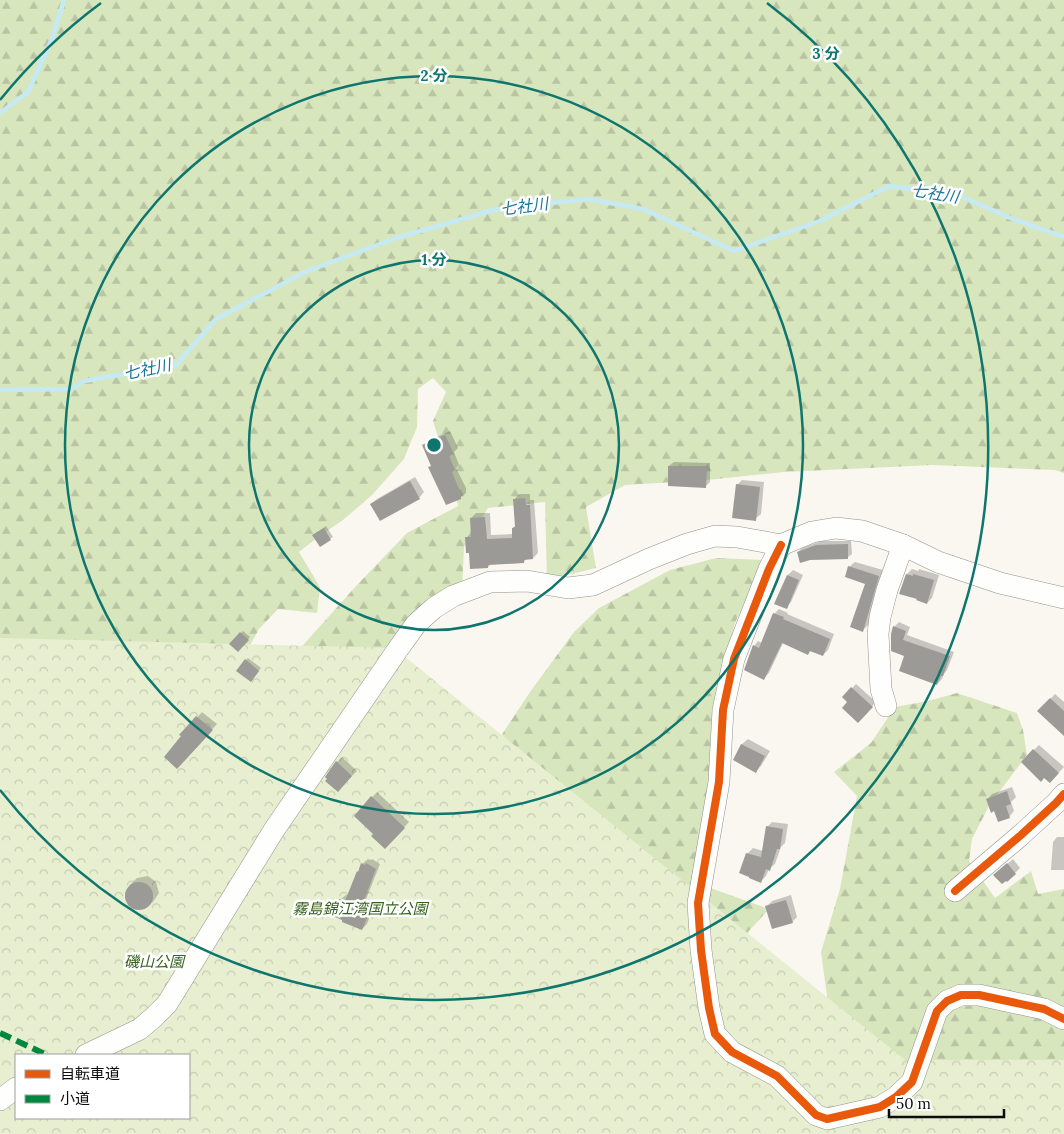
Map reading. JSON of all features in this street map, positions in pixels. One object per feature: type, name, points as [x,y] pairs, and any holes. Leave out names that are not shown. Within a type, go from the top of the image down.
[{"type":"street","points":[[88,1054],[140,1029],[167,1004],[274,830],[406,638],[416,624],[434,608],[453,596],[490,582],[528,581],[568,588],[593,585],[687,544],[715,536],[737,537],[781,545],[812,532],[836,528],[862,531],[903,545],[938,562],[992,581],[1064,598]]},
{"type":"street","points":[[781,545],[769,569],[734,659],[723,710],[719,782],[698,903],[701,950],[715,1034],[732,1052],[777,1076],[816,1115],[827,1119],[880,1107],[896,1097],[912,1082],[937,1011],[947,1001],[961,995],[979,995],[1044,1009],[1064,1019]]},
{"type":"street","points":[[886,706],[881,689],[878,634],[887,590],[903,545]]},
{"type":"street","points":[[955,891],[1056,804],[1064,794]]},
{"type":"street","points":[[0,1100],[15,1089]]},
{"type":"green space","points":[[0,0],[1064,0],[1064,473],[1055,470],[932,465],[784,472],[707,480],[625,485],[586,507],[596,568],[547,580],[545,502],[488,508],[464,547],[462,591],[376,665],[260,693],[357,585],[407,533],[458,506],[433,421],[446,392],[433,378],[418,389],[417,427],[404,459],[372,495],[343,520],[299,552],[320,587],[317,613],[278,609],[259,629],[225,690],[0,972]]},
{"type":"green space","points":[[716,558],[764,560],[735,623],[720,679],[698,870],[705,886],[769,909],[727,955],[831,1026],[821,952],[840,889],[857,796],[834,772],[871,743],[895,707],[957,693],[1017,713],[1023,730],[1027,755],[990,804],[972,839],[969,861],[995,898],[1031,871],[1038,894],[1064,889],[1064,1134],[269,867],[487,757],[530,692],[574,632],[599,608],[670,570]]},
{"type":"green space","name":"霧島錦江湾国立公園","points":[[0,638],[394,648],[905,1060],[1064,1060],[1064,1134],[0,1134]]},
{"type":"building","points":[[445,435],[454,454],[449,456],[455,470],[452,472],[461,494],[461,499],[446,505],[428,467],[431,466],[422,445]]},
{"type":"building","points":[[668,466],[707,466],[706,488],[668,486]]},
{"type":"building","points":[[410,481],[420,499],[380,521],[370,504]]},
{"type":"building","points":[[736,484],[760,487],[756,521],[732,518]]},
{"type":"building","points":[[525,498],[526,505],[530,505],[533,559],[524,560],[524,563],[488,565],[488,568],[470,569],[465,537],[471,537],[470,518],[485,517],[487,539],[512,538],[512,528],[515,527],[513,499]]},
{"type":"building","points":[[324,528],[331,540],[320,547],[312,535]]},
{"type":"building","points":[[848,544],[848,559],[810,560],[800,563],[797,552],[816,545]]},
{"type":"building","points":[[848,566],[879,576],[863,632],[850,627],[865,584],[845,577]]},
{"type":"building","points":[[906,574],[934,580],[927,604],[899,594]]},
{"type":"building","points":[[787,575],[799,580],[787,609],[774,604]]},
{"type":"building","points":[[773,613],[830,639],[823,656],[810,651],[808,655],[782,643],[764,680],[744,670],[753,645],[759,648]]},
{"type":"building","points":[[893,626],[906,631],[903,640],[950,656],[943,676],[941,676],[937,685],[899,671],[904,656],[891,651]]},
{"type":"building","points":[[240,632],[249,640],[238,652],[229,644]]},
{"type":"building","points":[[245,659],[259,671],[251,682],[236,671]]},
{"type":"building","points":[[851,687],[873,707],[858,723],[842,708],[847,702],[842,697]]},
{"type":"building","points":[[1050,698],[1064,711],[1064,736],[1037,711]]},
{"type":"building","points":[[196,716],[213,730],[177,769],[164,757],[181,736],[179,735]]},
{"type":"building","points":[[741,744],[765,756],[756,773],[733,760]]},
{"type":"building","points":[[1033,749],[1059,773],[1050,783],[1044,778],[1041,782],[1021,762]]},
{"type":"building","points":[[336,761],[352,776],[338,792],[325,781],[327,779],[325,777]]},
{"type":"building","points":[[1007,791],[1011,804],[1006,806],[1010,818],[998,822],[994,811],[991,813],[986,799]]},
{"type":"building","points":[[371,796],[405,828],[385,849],[371,836],[373,834],[354,816]]},
{"type":"building","points":[[766,826],[783,829],[780,849],[777,849],[770,871],[766,869],[761,883],[739,873],[746,853],[761,857]]},
{"type":"building","points":[[361,863],[365,865],[366,863],[376,869],[361,908],[369,914],[362,930],[333,916],[339,899],[345,901]]},
{"type":"building","points":[[1007,863],[1016,874],[1002,884],[993,875]]},
{"type":"building","points":[[139,882],[149,886],[153,896],[149,906],[139,910],[129,906],[125,896],[129,886]]},
{"type":"building","points":[[786,900],[793,923],[772,929],[765,906]]},
{"type":"waterway","points":[[0,113],[28,92],[52,39],[64,0]]},
{"type":"waterway","name":"七社川","points":[[0,390],[72,389],[84,381],[176,365],[216,319],[305,272],[396,238],[497,209],[588,199],[643,209],[734,251],[820,221],[889,186],[958,195],[1013,219],[1064,237]]},
{"type":"marked path","points":[[0,1033],[45,1054]]},
{"type":"cycle path","points":[[781,545],[769,569],[734,659],[723,710],[719,782],[698,903],[701,950],[709,1008],[715,1034],[732,1052],[777,1076],[816,1115],[827,1119],[880,1107],[896,1097],[912,1082],[937,1011],[947,1001],[961,995],[979,995],[1044,1009],[1064,1019]]},
{"type":"cycle path","points":[[955,891],[1021,835],[1064,794]]},
{"type":"park label","name":"磯山公園","points":[[154,962]]}]
